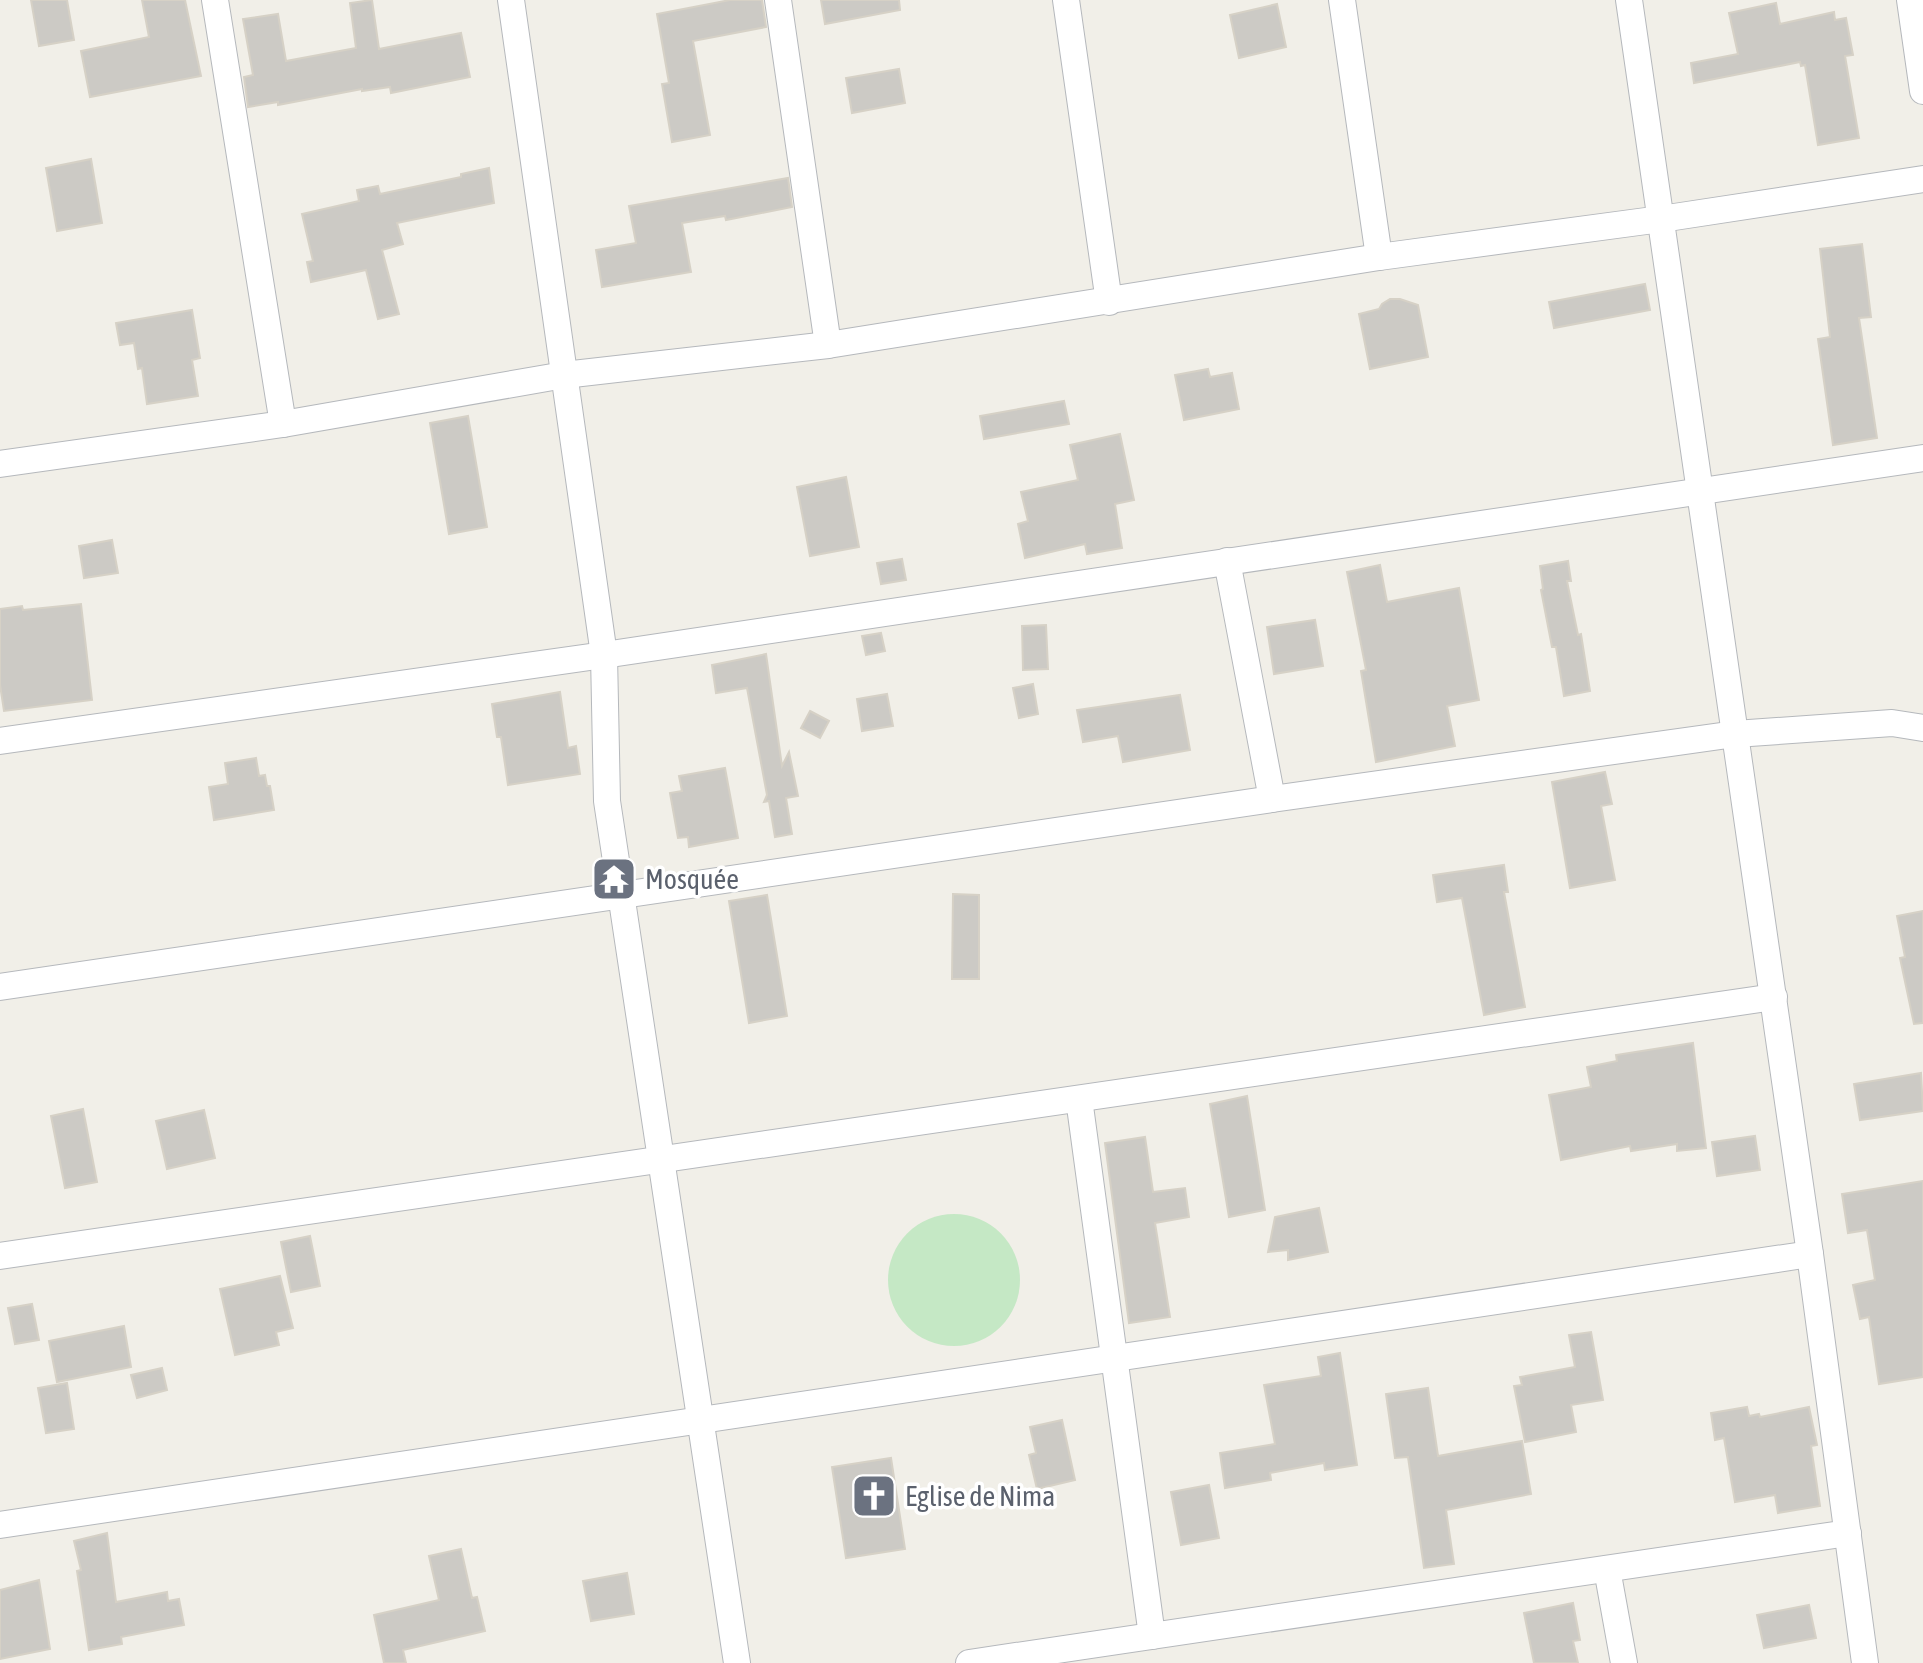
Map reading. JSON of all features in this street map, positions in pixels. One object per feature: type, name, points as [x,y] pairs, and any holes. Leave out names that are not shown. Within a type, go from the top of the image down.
[{"type":"street","points":[[215,0],[283,424]]},
{"type":"street","points":[[511,0],[604,655],[607,801],[737,1663]]},
{"type":"street","points":[[778,0],[828,345]]},
{"type":"street","points":[[1066,0],[1109,302]]},
{"type":"street","points":[[1342,0],[1379,257]]},
{"type":"street","points":[[1629,0],[1774,997],[1865,1663]]},
{"type":"street","points":[[1910,0],[1923,91]]},
{"type":"street","points":[[0,464],[283,424],[564,375],[828,345],[1379,257],[1661,219],[1923,179]]},
{"type":"street","points":[[0,741],[604,655],[1923,458]]},
{"type":"street","points":[[1227,561],[1272,799]]},
{"type":"street","points":[[0,987],[1272,799],[1735,734],[1892,723],[1923,728]]},
{"type":"street","points":[[0,1256],[1774,997]]},
{"type":"street","points":[[1079,1099],[1152,1636]]},
{"type":"street","points":[[0,1525],[1810,1254]]},
{"type":"street","points":[[969,1663],[1848,1533]]},
{"type":"street","points":[[1607,1569],[1624,1663]]},
{"type":"green space","points":[[954,1214],[979,1219],[1001,1233],[1015,1255],[1020,1280],[1015,1305],[1001,1327],[979,1341],[954,1346],[929,1341],[907,1327],[893,1305],[888,1280],[893,1255],[907,1233],[929,1219]]},
{"type":"building","points":[[31,0],[67,0],[74,40],[39,46]]},
{"type":"building","points":[[142,0],[185,0],[201,76],[90,97],[81,51],[149,37]]},
{"type":"building","points":[[372,0],[379,49],[461,33],[470,77],[391,93],[390,87],[362,89],[278,105],[278,102],[248,107],[244,77],[253,75],[243,19],[278,14],[286,61],[356,48],[350,3]]},
{"type":"building","points":[[730,0],[762,0],[766,27],[693,41],[710,135],[672,142],[662,84],[669,83],[657,14]]},
{"type":"building","points":[[821,0],[899,0],[900,10],[825,24]]},
{"type":"building","points":[[1776,3],[1780,24],[1834,12],[1835,20],[1846,18],[1853,55],[1845,56],[1859,138],[1818,145],[1805,65],[1801,66],[1800,62],[1694,83],[1691,63],[1738,54],[1729,13]]},
{"type":"building","points":[[1277,4],[1286,47],[1239,58],[1230,15]]},
{"type":"building","points":[[899,69],[905,103],[852,113],[846,78]]},
{"type":"building","points":[[91,159],[102,223],[57,231],[46,168]]},
{"type":"building","points":[[489,168],[494,203],[397,223],[403,244],[382,250],[399,314],[378,319],[366,270],[311,282],[307,262],[313,261],[302,214],[359,201],[357,190],[378,186],[380,194]]},
{"type":"building","points":[[788,178],[792,207],[726,220],[725,216],[682,223],[691,272],[602,287],[596,250],[636,243],[629,206]]},
{"type":"building","points":[[1862,244],[1871,317],[1859,318],[1877,438],[1833,445],[1818,339],[1830,337],[1820,249]]},
{"type":"building","points":[[1645,284],[1650,310],[1554,328],[1549,302]]},
{"type":"building","points":[[1390,299],[1418,305],[1428,357],[1370,369],[1359,314],[1379,309]]},
{"type":"building","points":[[192,310],[200,358],[192,360],[198,396],[147,404],[142,368],[138,369],[134,343],[120,345],[116,323]]},
{"type":"building","points":[[1208,369],[1210,377],[1232,373],[1239,409],[1184,420],[1175,375]]},
{"type":"building","points":[[1064,401],[1069,424],[984,439],[980,416]]},
{"type":"building","points":[[468,416],[487,527],[449,534],[430,423]]},
{"type":"building","points":[[1120,434],[1134,500],[1115,504],[1122,548],[1087,554],[1085,544],[1025,558],[1018,524],[1028,521],[1021,492],[1078,480],[1070,445]]},
{"type":"building","points":[[846,477],[859,547],[810,556],[797,487]]},
{"type":"building","points":[[112,540],[118,573],[84,578],[79,546]]},
{"type":"building","points":[[902,559],[906,580],[881,584],[877,563]]},
{"type":"building","points":[[1568,561],[1571,581],[1567,581],[1578,635],[1581,634],[1590,691],[1564,696],[1556,647],[1552,647],[1541,590],[1540,566]]},
{"type":"building","points":[[1380,565],[1387,602],[1459,588],[1479,700],[1447,706],[1455,746],[1376,762],[1361,671],[1366,670],[1347,572]]},
{"type":"building","points":[[81,604],[92,700],[4,711],[0,685],[0,609],[22,606],[23,610]]},
{"type":"building","points":[[1315,620],[1323,666],[1274,674],[1267,627]]},
{"type":"building","points":[[1046,625],[1048,669],[1023,670],[1022,626]]},
{"type":"building","points":[[881,633],[885,651],[866,655],[862,636]]},
{"type":"building","points":[[766,654],[782,766],[789,752],[798,796],[786,798],[792,834],[775,837],[769,801],[764,802],[767,795],[747,688],[716,693],[712,665]]},
{"type":"building","points":[[1033,684],[1038,714],[1019,718],[1013,688]]},
{"type":"building","points":[[560,692],[568,748],[576,746],[580,774],[508,785],[501,737],[497,737],[492,704]]},
{"type":"building","points":[[887,694],[893,726],[862,731],[857,699]]},
{"type":"building","points":[[1180,695],[1190,750],[1123,762],[1118,736],[1083,742],[1077,710]]},
{"type":"building","points":[[810,711],[829,721],[820,738],[801,728]]},
{"type":"building","points":[[256,758],[259,776],[265,775],[267,786],[270,786],[274,810],[214,820],[209,787],[228,784],[225,763]]},
{"type":"building","points":[[725,768],[738,838],[689,847],[688,837],[678,838],[670,793],[682,791],[679,776]]},
{"type":"building","points":[[1605,772],[1612,804],[1601,806],[1615,880],[1570,888],[1552,782]]},
{"type":"building","points":[[1504,865],[1508,892],[1504,892],[1525,1007],[1484,1015],[1462,898],[1437,902],[1433,875]]},
{"type":"building","points":[[953,894],[979,895],[979,979],[952,979]]},
{"type":"building","points":[[767,895],[787,1016],[749,1023],[729,901]]},
{"type":"building","points":[[1923,911],[1923,1023],[1914,1024],[1900,958],[1905,957],[1897,916]]},
{"type":"building","points":[[1693,1043],[1706,1148],[1677,1151],[1677,1144],[1631,1151],[1630,1146],[1561,1160],[1549,1095],[1591,1087],[1587,1067],[1617,1061],[1616,1055]]},
{"type":"building","points":[[1921,1073],[1923,1111],[1860,1120],[1854,1084]]},
{"type":"building","points":[[1247,1096],[1265,1210],[1229,1217],[1210,1104]]},
{"type":"building","points":[[83,1109],[97,1182],[65,1188],[51,1116]]},
{"type":"building","points":[[204,1110],[215,1158],[167,1169],[156,1121]]},
{"type":"building","points":[[1755,1136],[1760,1170],[1717,1176],[1712,1142]]},
{"type":"building","points":[[1145,1137],[1153,1192],[1185,1188],[1189,1217],[1155,1223],[1170,1317],[1129,1323],[1105,1143]]},
{"type":"building","points":[[1923,1181],[1923,1377],[1879,1384],[1869,1317],[1860,1319],[1853,1285],[1875,1280],[1867,1230],[1848,1233],[1842,1194]]},
{"type":"building","points":[[1319,1208],[1328,1252],[1288,1260],[1288,1250],[1268,1252],[1275,1217]]},
{"type":"building","points":[[310,1236],[320,1286],[291,1292],[281,1242]]},
{"type":"building","points":[[280,1276],[293,1328],[276,1332],[279,1345],[235,1355],[220,1289]]},
{"type":"building","points":[[32,1304],[39,1340],[15,1344],[8,1308]]},
{"type":"building","points":[[124,1326],[131,1367],[57,1382],[49,1341]]},
{"type":"building","points":[[1591,1332],[1603,1400],[1571,1405],[1576,1432],[1525,1442],[1514,1386],[1522,1385],[1520,1377],[1575,1367],[1569,1335]]},
{"type":"building","points":[[1340,1353],[1357,1465],[1325,1470],[1324,1463],[1270,1473],[1271,1480],[1225,1488],[1220,1453],[1275,1444],[1264,1385],[1321,1376],[1318,1357]]},
{"type":"building","points":[[162,1368],[167,1390],[137,1398],[131,1375]]},
{"type":"building","points":[[67,1383],[74,1429],[46,1433],[38,1388]]},
{"type":"building","points":[[1428,1388],[1438,1456],[1522,1441],[1531,1494],[1446,1510],[1454,1564],[1424,1568],[1408,1457],[1395,1458],[1386,1394]]},
{"type":"building","points":[[1747,1407],[1749,1416],[1759,1414],[1760,1417],[1809,1407],[1817,1445],[1811,1446],[1820,1506],[1778,1513],[1775,1495],[1735,1502],[1724,1438],[1715,1440],[1711,1413]]},
{"type":"building","points":[[1062,1420],[1075,1480],[1037,1489],[1029,1455],[1036,1453],[1030,1427]]},
{"type":"building","points":[[891,1458],[905,1549],[846,1558],[832,1467]]},
{"type":"building","points":[[1209,1485],[1219,1538],[1181,1545],[1171,1492]]},
{"type":"building","points":[[107,1533],[116,1602],[167,1592],[168,1601],[179,1599],[184,1625],[121,1637],[122,1644],[89,1650],[77,1571],[81,1570],[74,1541]]},
{"type":"building","points":[[461,1549],[472,1598],[477,1597],[485,1631],[403,1650],[406,1663],[384,1663],[374,1615],[439,1600],[429,1556]]},
{"type":"building","points":[[627,1573],[634,1614],[591,1621],[583,1581]]},
{"type":"building","points":[[39,1580],[50,1649],[0,1659],[0,1590]]},
{"type":"building","points":[[1573,1603],[1580,1640],[1573,1641],[1578,1663],[1534,1663],[1524,1613]]},
{"type":"building","points":[[1809,1605],[1816,1638],[1764,1648],[1757,1615]]},
{"type":"place","name":"Mosquée","points":[[614,879]]},
{"type":"place","name":"Eglise de Nima","points":[[874,1496]]}]
